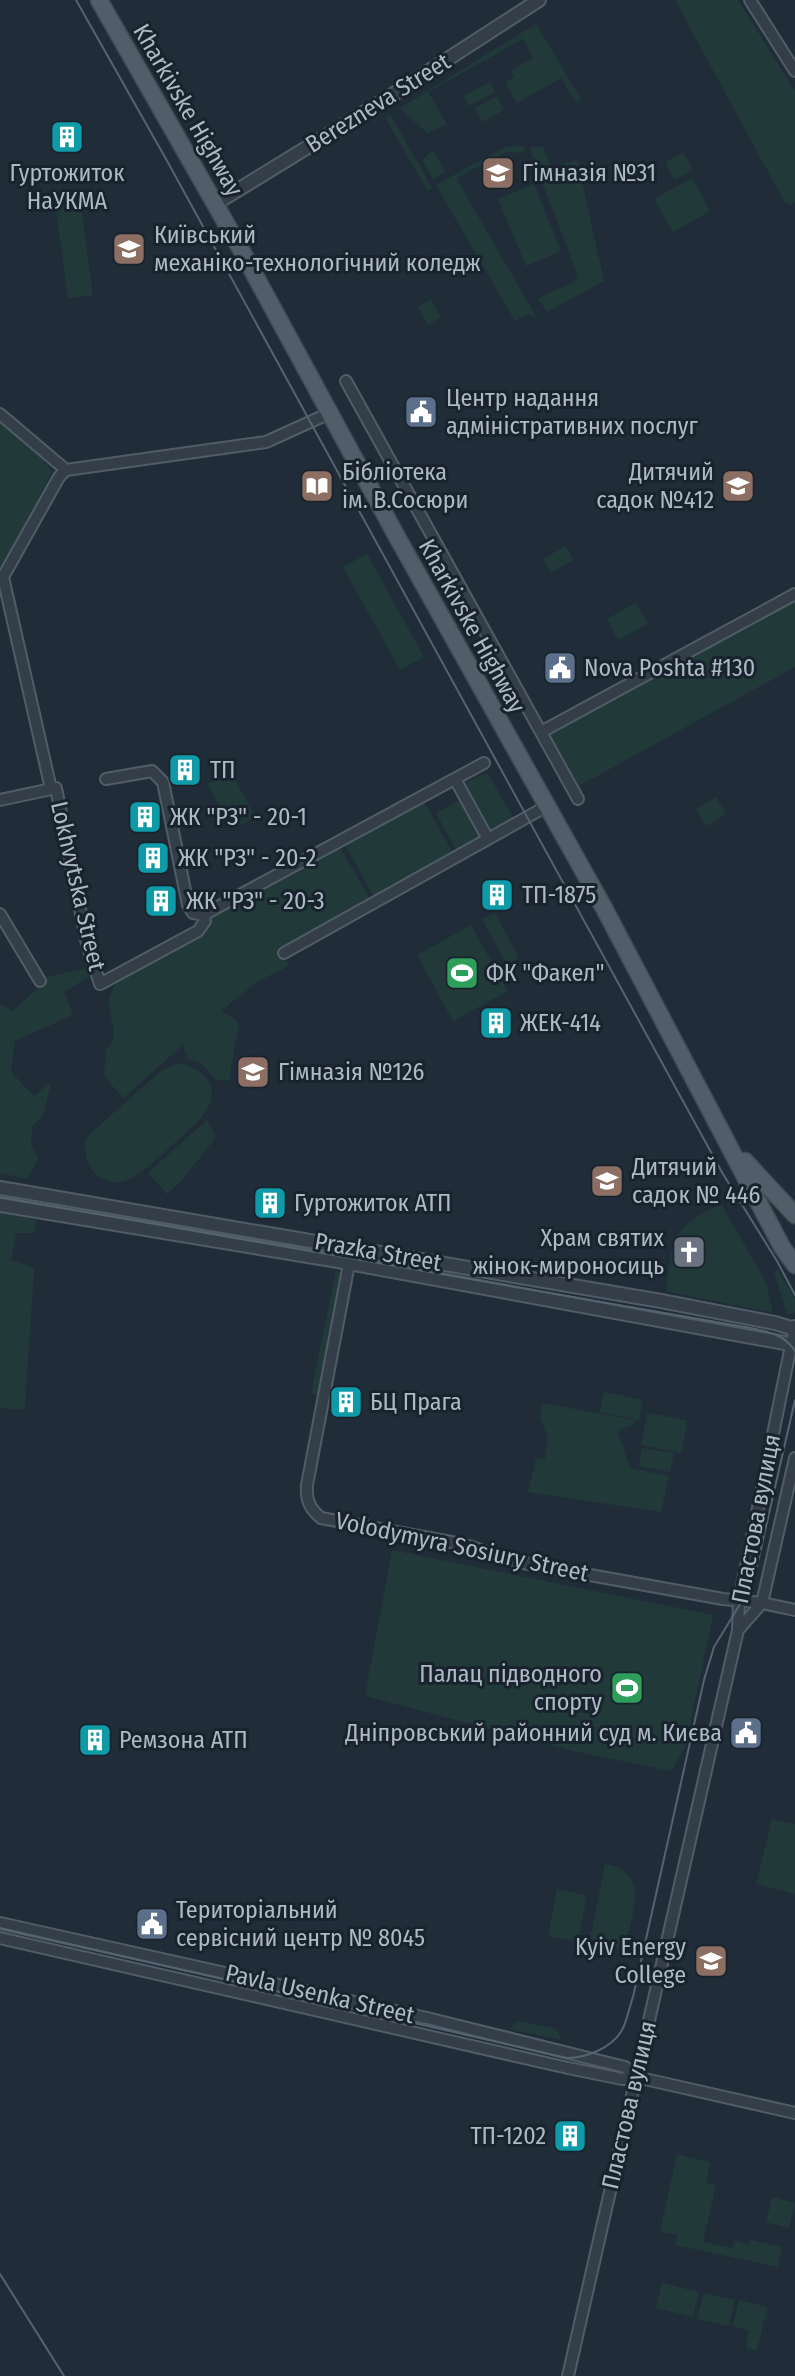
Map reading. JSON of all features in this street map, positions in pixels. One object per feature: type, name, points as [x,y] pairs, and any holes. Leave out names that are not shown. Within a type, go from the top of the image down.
[{"type":"main road","name":"Kharkivske Highway","points":[[99,0],[215,204],[604,908],[782,1247],[795,1265]]},
{"type":"main road","name":"Kharkivske Highway","points":[[720,1128],[747,1164],[795,1215]]},
{"type":"street","name":"Berezneva Street","points":[[215,204],[389,97],[539,0]]},
{"type":"street","points":[[750,0],[795,71]]},
{"type":"street","name":"Kharkivske Highway","points":[[346,381],[578,799]]},
{"type":"street","points":[[0,414],[66,470],[266,442],[330,413]]},
{"type":"street","name":"Lokhvytska Street","points":[[66,470],[59,477],[2,578],[53,788],[87,944],[100,984],[198,931],[205,921],[203,915]]},
{"type":"street","points":[[541,732],[795,594]]},
{"type":"street","points":[[106,779],[152,771],[163,782],[188,905],[192,913],[203,915],[484,763]]},
{"type":"street","points":[[455,779],[488,839]]},
{"type":"street","points":[[0,800],[53,788]]},
{"type":"street","points":[[284,953],[547,806]]},
{"type":"street","points":[[0,914],[40,981]]},
{"type":"street","name":"Prazka Street","points":[[0,1188],[661,1301],[794,1328]]},
{"type":"street","points":[[38,1212],[40,1195]]},
{"type":"street","name":"Prazka Street","points":[[0,1205],[350,1263],[793,1344]]},
{"type":"street","name":"Volodymyra Sosiury Street","points":[[352,1248],[307,1485],[306,1498],[313,1511],[321,1518],[462,1544],[518,1562],[739,1601],[762,1602],[795,1610]]},
{"type":"street","name":"Пластова вулиця","points":[[568,2376],[738,1630],[739,1601],[793,1344],[794,1328]]},
{"type":"street","name":"Пластова вулиця","points":[[738,1630],[762,1602],[795,1458]]},
{"type":"street","name":"Pavla Usenka Street","points":[[0,1923],[427,2018],[625,2067],[636,2077]]},
{"type":"street","name":"Pavla Usenka Street","points":[[0,1938],[568,2068],[622,2079],[636,2077],[795,2113]]},
{"type":"green space","points":[[675,0],[738,0],[795,91],[795,202],[790,205],[785,203]]},
{"type":"green space","points":[[536,24],[581,99],[576,102],[561,78],[517,103],[505,82],[514,77],[511,70],[533,58],[523,39],[428,92],[447,124],[427,133],[400,108]]},
{"type":"green space","points":[[490,82],[495,92],[469,106],[463,96]]},
{"type":"green space","points":[[497,96],[504,110],[482,122],[475,108]]},
{"type":"green space","points":[[390,114],[432,188],[427,190],[385,117]]},
{"type":"green space","points":[[524,146],[523,153],[506,152],[456,178],[537,318],[529,314],[515,321],[436,185],[505,147]]},
{"type":"green space","points":[[531,147],[543,147],[551,168],[577,160],[604,281],[547,312],[538,298],[572,283],[578,276]]},
{"type":"green space","points":[[433,150],[445,172],[433,179],[422,160]]},
{"type":"green space","points":[[683,153],[693,170],[674,180],[665,162]]},
{"type":"green space","points":[[692,178],[710,211],[673,232],[654,199]]},
{"type":"green space","points":[[534,184],[561,251],[526,266],[498,199]]},
{"type":"green space","points":[[80,200],[93,295],[68,298],[55,204]]},
{"type":"green space","points":[[431,299],[441,317],[428,325],[418,307]]},
{"type":"green space","points":[[0,418],[31,444],[52,472],[41,498],[0,572]]},
{"type":"green space","points":[[566,546],[573,560],[551,573],[543,559]]},
{"type":"green space","points":[[367,554],[424,657],[400,670],[343,567]]},
{"type":"green space","points":[[795,600],[795,667],[579,786],[549,733]]},
{"type":"green space","points":[[636,603],[648,624],[618,640],[607,619]]},
{"type":"green space","points":[[230,771],[256,817],[233,829],[207,784]]},
{"type":"green space","points":[[483,774],[489,775],[512,816],[512,822],[494,832],[485,830],[463,784]]},
{"type":"green space","points":[[716,797],[726,814],[706,826],[696,809]]},
{"type":"green space","points":[[462,799],[481,834],[479,840],[457,852],[436,813]]},
{"type":"green space","points":[[424,802],[454,854],[375,898],[345,845]]},
{"type":"green space","points":[[339,846],[371,900],[283,956],[289,966],[258,981],[221,1011],[239,1022],[229,1081],[215,1079],[201,1063],[187,1059],[183,1045],[123,1098],[104,1076],[106,1050],[111,1044],[114,1032],[109,1000],[119,978],[202,932],[208,926],[210,914]]},
{"type":"green space","points":[[495,913],[519,958],[507,965],[482,919]]},
{"type":"green space","name":"ФК \"Факел\"","points":[[471,925],[508,991],[453,1021],[417,955]]},
{"type":"green space","points":[[88,968],[90,976],[64,992],[73,1015],[15,1041],[11,1072],[34,1096],[51,1082],[44,1114],[32,1127],[31,1146],[38,1158],[28,1179],[0,1173],[0,1004],[13,1011],[42,984],[42,978]]},
{"type":"green space","points":[[181,1063],[206,1077],[210,1084],[211,1099],[202,1117],[134,1177],[118,1182],[107,1181],[98,1176],[87,1161],[85,1141],[162,1070]]},
{"type":"green space","points":[[207,1120],[216,1137],[183,1179],[167,1194],[148,1173]]},
{"type":"green space","points":[[721,1204],[766,1282],[773,1313],[666,1291],[670,1259],[677,1237],[692,1220]]},
{"type":"green space","points":[[0,1212],[36,1220],[35,1233],[16,1233],[11,1260],[34,1268],[25,1408],[19,1410],[0,1408]]},
{"type":"green space","points":[[777,1269],[795,1299],[795,1312],[787,1314],[774,1271]]},
{"type":"green space","points":[[336,1271],[342,1273],[317,1395],[311,1393]]},
{"type":"green space","points":[[604,1392],[643,1400],[639,1420],[600,1412]]},
{"type":"green space","points":[[542,1403],[635,1420],[633,1425],[620,1429],[618,1433],[630,1468],[669,1476],[661,1512],[528,1492],[536,1458],[545,1459],[548,1437],[540,1418]]},
{"type":"green space","points":[[647,1413],[687,1420],[682,1453],[641,1445]]},
{"type":"green space","points":[[642,1448],[674,1453],[670,1472],[639,1466]]},
{"type":"green space","points":[[392,1550],[713,1615],[685,1748],[671,1771],[573,1751],[365,1696]]},
{"type":"green space","points":[[772,1819],[795,1824],[795,1894],[756,1884]]},
{"type":"green space","points":[[605,1864],[624,1871],[633,1883],[635,1891],[634,1909],[627,1935],[617,1948],[610,1949],[589,1944]]},
{"type":"green space","points":[[557,1889],[587,1896],[578,1942],[548,1936]]},
{"type":"green space","points":[[518,2021],[556,2029],[562,2040],[510,2029]]},
{"type":"green space","points":[[677,2154],[710,2162],[706,2183],[716,2185],[703,2242],[733,2248],[735,2241],[750,2245],[751,2240],[782,2247],[778,2267],[676,2245],[677,2235],[660,2232]]},
{"type":"green space","points":[[772,2197],[795,2203],[789,2228],[766,2222]]},
{"type":"green space","points":[[662,2283],[699,2292],[693,2317],[656,2308]]},
{"type":"green space","points":[[704,2293],[735,2300],[729,2326],[697,2319]]},
{"type":"green space","points":[[739,2300],[768,2307],[757,2350],[746,2348],[749,2330],[733,2326]]},
{"type":"tram line","points":[[76,0],[723,1174],[795,1295]]},
{"type":"tram line","points":[[0,1197],[745,1327],[780,1337],[795,1351]]},
{"type":"tram line","points":[[0,1928],[567,2058],[590,2054],[605,2047],[622,2030],[633,1997],[704,1680],[714,1647],[742,1601],[757,1566],[795,1400]]},
{"type":"tram line","points":[[0,2274],[64,2376]]},
{"type":"place","name":"Гуртожиток НаУКМА","points":[[67,137]]},
{"type":"place","name":"Гімназія №31","points":[[498,173]]},
{"type":"place","name":"Київський механіко-технологічний коледж","points":[[129,249]]},
{"type":"place","name":"Центр надання адміністративних послуг","points":[[421,412]]},
{"type":"place","name":"Бібліотека ім. В.Сосюри","points":[[317,486]]},
{"type":"place","name":"Дитячий садок №412","points":[[738,486]]},
{"type":"place","name":"Nova Poshta #130","points":[[560,668]]},
{"type":"place","name":"ТП","points":[[185,770]]},
{"type":"place","name":"ЖК \"РЗ\" - 20-1","points":[[145,817]]},
{"type":"place","name":"ЖК \"РЗ\" - 20-2","points":[[153,858]]},
{"type":"place","name":"ТП-1875","points":[[497,895]]},
{"type":"place","name":"ЖК \"РЗ\" - 20-3","points":[[161,901]]},
{"type":"place","name":"ФК \"Факел\"","points":[[462,973]]},
{"type":"place","name":"ЖЕК-414","points":[[496,1023]]},
{"type":"place","name":"Гімназія №126","points":[[253,1072]]},
{"type":"place","name":"Дитячий садок № 446","points":[[607,1181]]},
{"type":"place","name":"Гуртожиток АТП","points":[[270,1203]]},
{"type":"place","name":"Храм святих жінок-мироносиць","points":[[689,1252]]},
{"type":"place","name":"БЦ Прага","points":[[346,1402]]},
{"type":"place","name":"Палац підводного спорту","points":[[627,1688]]},
{"type":"place","name":"Дніпровський районний суд м. Києва","points":[[746,1733]]},
{"type":"place","name":"Ремзона АТП","points":[[95,1740]]},
{"type":"place","name":"Територіальний сервісний центр № 8045","points":[[152,1924]]},
{"type":"place","name":"Kyiv Energy College","points":[[711,1961]]},
{"type":"place","name":"ТП-1202","points":[[570,2136]]}]
